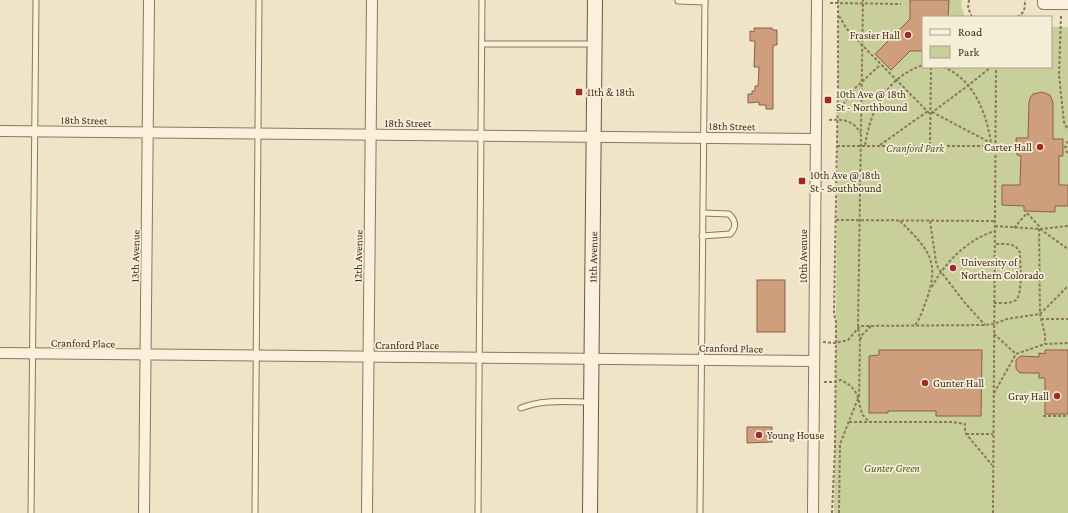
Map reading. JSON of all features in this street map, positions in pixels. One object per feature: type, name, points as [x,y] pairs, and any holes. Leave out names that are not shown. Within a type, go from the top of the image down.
[{"type":"main road","name":"11th Avenue","points":[[590,513],[595,0]]},
{"type":"street","name":"13th Avenue","points":[[144,513],[149,0]]},
{"type":"street","name":"12th Avenue","points":[[367,513],[372,0]]},
{"type":"street","name":"10th Avenue","points":[[813,513],[817,0]]},
{"type":"street","points":[[1043,2],[1068,4]]},
{"type":"street","name":"18th Street","points":[[0,131],[815,139]]},
{"type":"street","name":"Cranford Place","points":[[0,353],[814,361]]},
{"type":"lane","points":[[31,513],[36,0]]},
{"type":"lane","points":[[254,513],[259,0]]},
{"type":"lane","points":[[478,513],[482,0]]},
{"type":"lane","points":[[678,0],[705,1],[700,513]]},
{"type":"lane","points":[[482,44],[595,44]]},
{"type":"lane","points":[[702,236],[730,234],[735,225],[734,219],[729,214],[703,213]]},
{"type":"lane","points":[[521,408],[532,403],[542,402],[591,402]]},
{"type":"path","points":[[969,0],[968,8],[972,16]]},
{"type":"path","points":[[1022,16],[1026,8],[1026,0]]},
{"type":"path","points":[[832,513],[835,447],[836,322],[834,314],[838,2]]},
{"type":"path","points":[[839,513],[840,444],[858,400],[860,387],[860,341],[858,327],[862,2]]},
{"type":"path","points":[[830,3],[862,2],[901,4]]},
{"type":"path","points":[[838,14],[847,29],[880,65],[928,111],[996,145]]},
{"type":"path","points":[[1061,16],[1059,74],[1064,122],[1068,130]]},
{"type":"path","points":[[837,114],[851,92],[880,65]]},
{"type":"path","points":[[865,146],[870,120],[882,96],[896,80],[922,65]]},
{"type":"path","points":[[930,146],[931,68]]},
{"type":"path","points":[[945,68],[955,73],[973,91],[989,130],[991,143]]},
{"type":"path","points":[[931,113],[990,68]]},
{"type":"path","points":[[992,513],[996,68]]},
{"type":"path","points":[[879,146],[928,111]]},
{"type":"path","points":[[830,120],[837,119],[849,122],[858,128],[861,134]]},
{"type":"path","points":[[836,146],[1014,146]]},
{"type":"path","points":[[1014,228],[1028,214],[1040,229],[1068,249]]},
{"type":"path","points":[[836,220],[995,221]]},
{"type":"path","points":[[900,221],[916,238],[965,303],[986,325]]},
{"type":"path","points":[[930,221],[938,268]]},
{"type":"path","points":[[995,226],[1040,229],[1068,226]]},
{"type":"path","points":[[1040,229],[1040,314],[1045,335],[1045,344]]},
{"type":"path","points":[[913,326],[918,321],[929,292],[949,262],[958,253],[984,235],[995,231]]},
{"type":"path","points":[[994,303],[1012,302],[1017,299],[1020,292],[1019,249],[1012,244],[995,244]]},
{"type":"path","points":[[929,292],[935,256]]},
{"type":"path","points":[[930,258],[933,270]]},
{"type":"path","points":[[821,342],[835,343],[848,340],[860,326],[986,325],[994,324],[1007,319],[1040,314],[1068,286]]},
{"type":"path","points":[[1041,319],[1068,319]]},
{"type":"path","points":[[860,341],[862,335],[871,326]]},
{"type":"path","points":[[994,334],[1016,354]]},
{"type":"path","points":[[993,395],[1016,354],[1045,344],[1068,343]]},
{"type":"path","points":[[821,382],[835,382],[841,380],[849,384],[855,390],[864,417],[872,422]]},
{"type":"path","points":[[1043,416],[1068,416]]},
{"type":"path","points":[[849,422],[952,422],[965,424],[966,434],[993,466]]},
{"type":"path","points":[[966,434],[993,434]]},
{"type":"green space","name":"University of Northern Colorado","points":[[839,0],[962,0],[961,5],[965,16],[922,16],[922,68],[1052,68],[1052,27],[1068,27],[1068,513],[834,513]]},
{"type":"building","name":"Frasier Hall","points":[[910,0],[949,0],[948,16],[922,16],[922,51],[910,51],[891,70],[875,54],[910,19]]},
{"type":"building","points":[[754,28],[772,28],[773,30],[777,30],[777,45],[774,45],[773,47],[773,109],[766,109],[766,105],[759,105],[759,102],[748,103],[748,94],[752,94],[752,91],[755,91],[755,86],[758,86],[759,67],[754,67],[755,41],[750,41],[750,31],[754,32]]},
{"type":"building","name":"Carter Hall","points":[[1042,92],[1050,95],[1053,102],[1053,139],[1063,139],[1063,156],[1059,156],[1059,185],[1068,185],[1068,206],[1055,206],[1055,212],[1024,211],[1024,206],[1002,205],[1002,185],[1020,185],[1021,156],[1017,155],[1016,138],[1028,138],[1030,98],[1033,94]]},
{"type":"building","points":[[757,280],[785,280],[785,332],[757,332]]},
{"type":"building","name":"Gunter Hall","points":[[879,350],[982,350],[981,416],[936,416],[936,411],[888,411],[888,413],[869,413],[869,356],[879,355]]},
{"type":"building","name":"Gray Hall","points":[[1045,350],[1068,350],[1068,414],[1045,414],[1045,378],[1039,378],[1039,373],[1020,373],[1016,369],[1016,360],[1021,356],[1039,357],[1039,353],[1045,354]]},
{"type":"building","name":"Young House","points":[[747,427],[772,427],[772,442],[747,443]]},
{"type":"place","name":"Frasier Hall","points":[[908,35]]},
{"type":"place","name":"11th & 18th","points":[[579,92]]},
{"type":"place","name":"10th Ave @ 18th St - Northbound","points":[[828,100]]},
{"type":"place","name":"Carter Hall","points":[[1040,147]]},
{"type":"place","name":"10th Ave @ 18th St - Southbound","points":[[802,181]]},
{"type":"place","name":"University of Northern Colorado","points":[[953,268]]},
{"type":"place","name":"Gunter Hall","points":[[925,383]]},
{"type":"place","name":"Gray Hall","points":[[1057,396]]},
{"type":"place","name":"Young House","points":[[759,435]]},
{"type":"park label","name":"Cranford Park","points":[[915,148]]},
{"type":"park label","name":"Gunter Green","points":[[892,468]]}]
